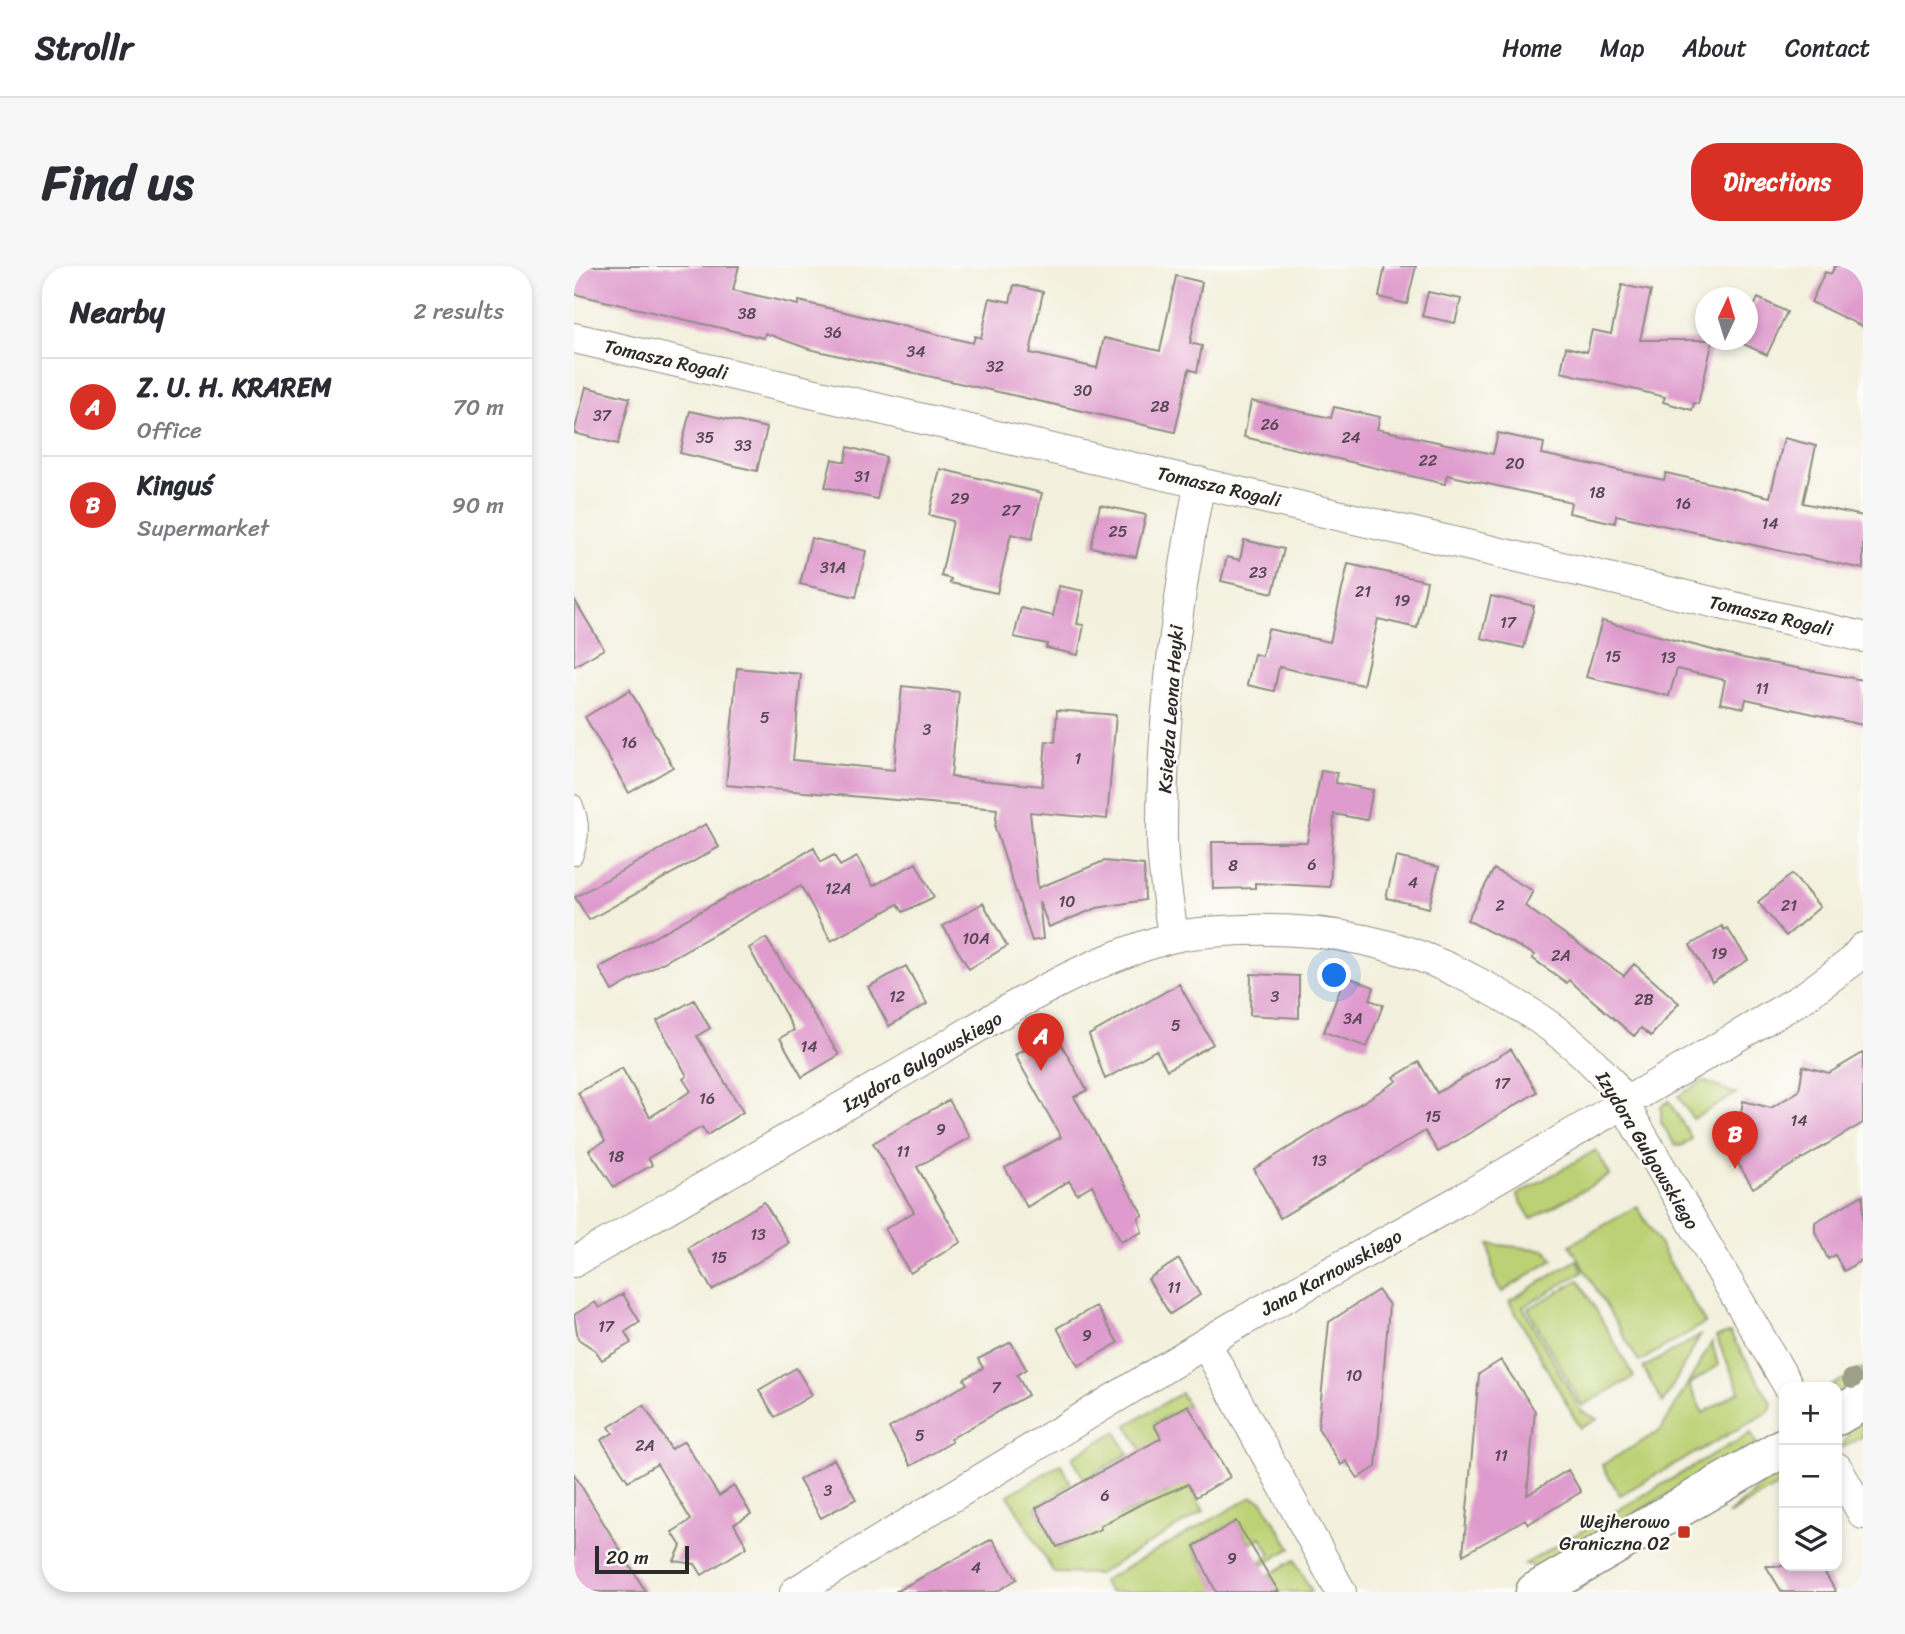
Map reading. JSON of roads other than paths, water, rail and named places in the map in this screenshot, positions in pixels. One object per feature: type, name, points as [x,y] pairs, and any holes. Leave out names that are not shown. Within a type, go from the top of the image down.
[{"type":"street","name":"Tomasza Rogali","points":[[574,338],[1863,637]]},
{"type":"street","name":"Księdza Leona Heyki","points":[[1173,937],[1162,839],[1167,704],[1178,600],[1200,482]]},
{"type":"street","name":"Izydora Gulgowskiego","points":[[574,1262],[1079,972],[1173,937],[1225,931],[1343,933],[1408,950],[1497,993],[1556,1032],[1595,1063],[1612,1084],[1786,1382]]},
{"type":"street","name":"Jana Karnowskiego","points":[[795,1592],[1206,1344],[1804,997],[1850,963],[1863,948]]},
{"type":"street","points":[[1206,1344],[1341,1592]]},
{"type":"street","points":[[1842,1413],[1863,1401]]},
{"type":"street","points":[[1535,1592],[1779,1450]]},
{"type":"street","points":[[1842,1477],[1863,1514]]},
{"type":"lane","points":[[574,803],[580,818],[580,841],[574,857]]},
{"type":"place","name":"Z. U. H. KRAREM","points":[[1041,1071]]},
{"type":"place","name":"Kinguś","points":[[1735,1169]]},
{"type":"place","name":"Wejherowo Graniczna 02","points":[[1684,1532]]}]
